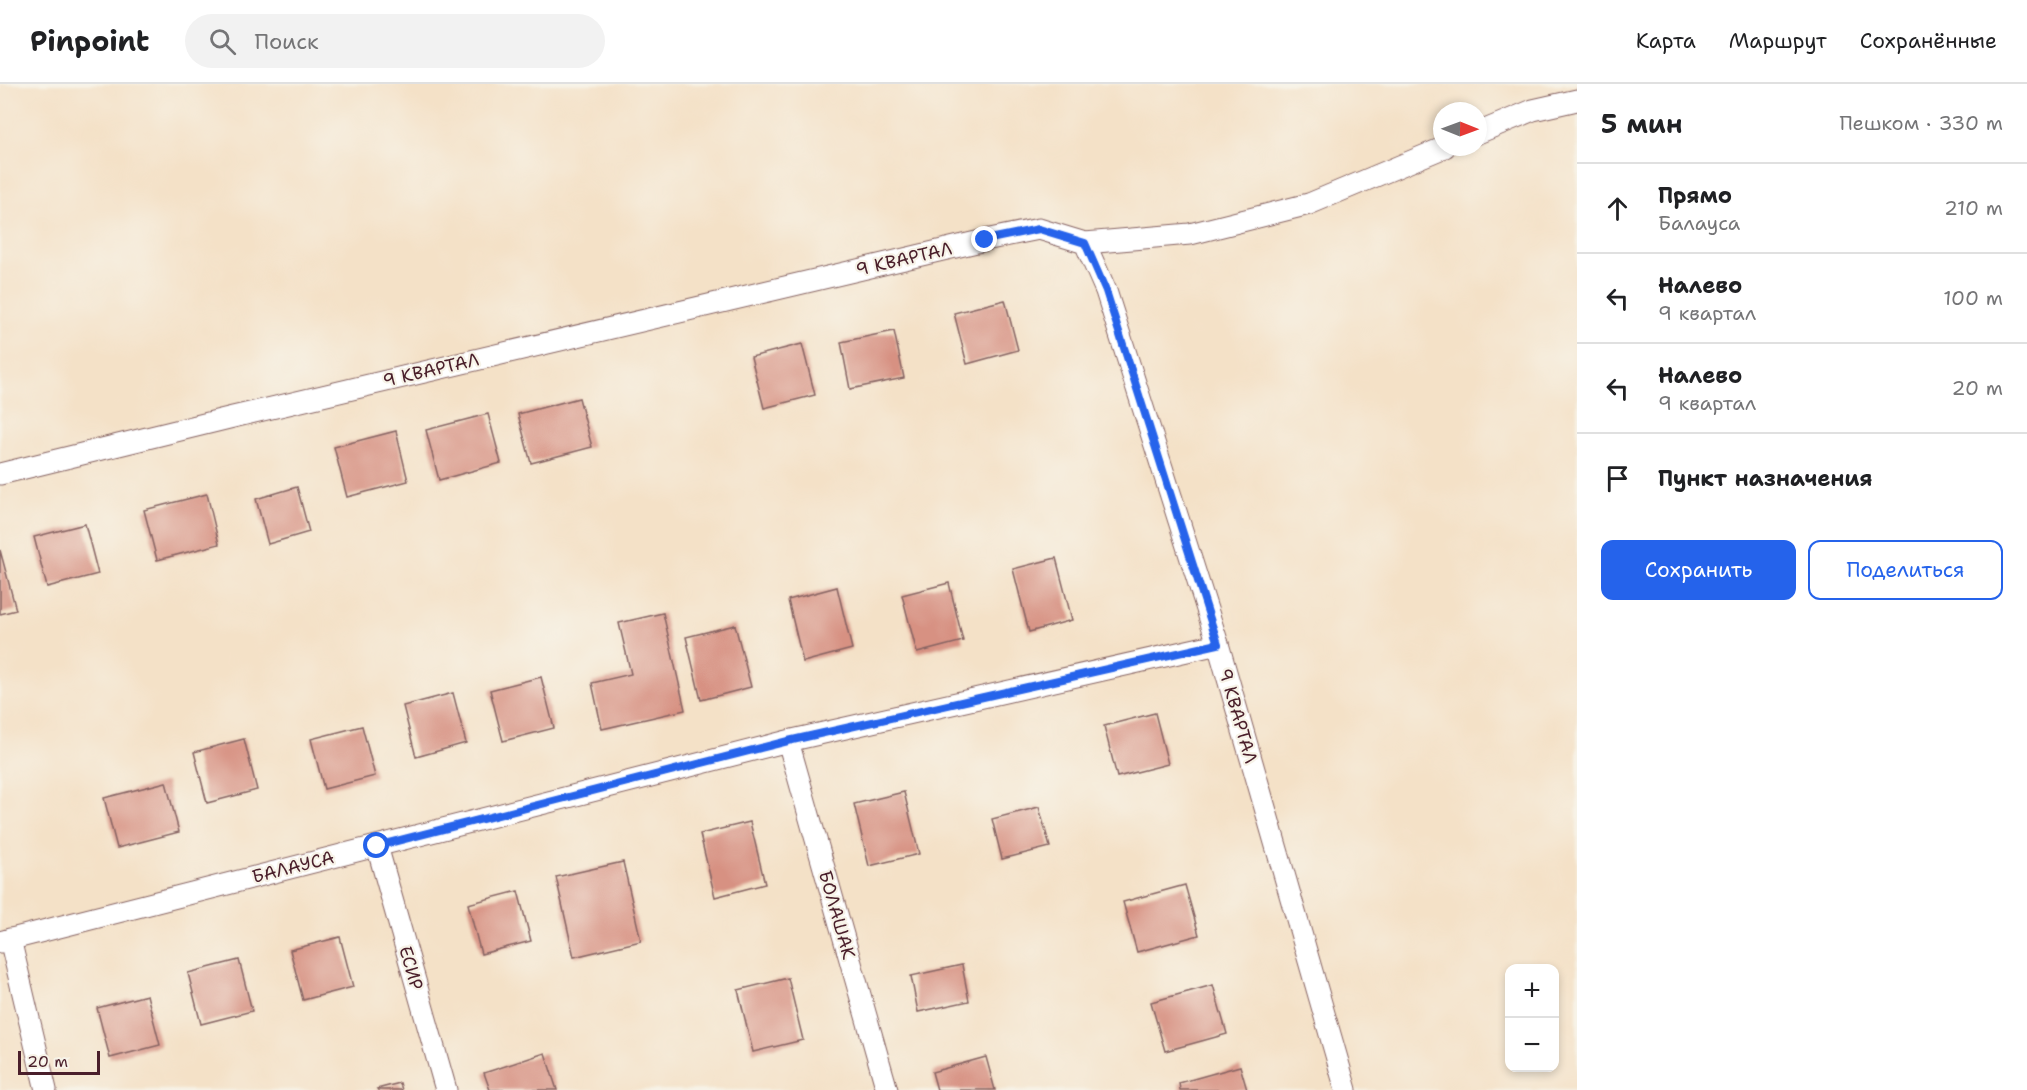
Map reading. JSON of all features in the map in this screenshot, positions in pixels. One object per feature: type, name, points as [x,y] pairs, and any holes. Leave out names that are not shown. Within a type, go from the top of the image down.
[{"type":"street","points":[[1487,129],[1533,110],[1577,100]]},
{"type":"street","points":[[1085,243],[1190,234],[1309,204],[1433,152]]},
{"type":"street","name":"9 КВАРТАЛ","points":[[0,474],[244,414],[985,240],[1039,229],[1085,243],[1106,291],[1218,644],[1346,1090]]},
{"type":"street","name":"БАЛАУСА","points":[[5,941],[788,741],[1218,644]]},
{"type":"street","name":"БОЛАШАК","points":[[788,741],[887,1090]]},
{"type":"street","name":"ЕСИР","points":[[377,846],[446,1090]]},
{"type":"street","points":[[5,941],[46,1090]]},
{"type":"building","points":[[1005,300],[1018,350],[967,364],[954,313]]},
{"type":"building","points":[[894,331],[904,378],[850,389],[841,342]]},
{"type":"building","points":[[802,344],[815,395],[764,408],[751,357]]},
{"type":"building","points":[[579,398],[592,447],[531,463],[518,414]]},
{"type":"building","points":[[488,414],[501,463],[439,480],[426,430]]},
{"type":"building","points":[[396,431],[408,481],[347,497],[334,447]]},
{"type":"building","points":[[297,487],[309,532],[268,544],[256,499]]},
{"type":"building","points":[[207,494],[219,544],[157,560],[144,510]]},
{"type":"building","points":[[85,524],[98,574],[47,587],[34,537]]},
{"type":"building","points":[[0,550],[16,610],[0,614]]},
{"type":"building","points":[[1056,558],[1072,620],[1029,632],[1013,569]]},
{"type":"building","points":[[949,583],[963,641],[917,653],[902,595]]},
{"type":"building","points":[[837,587],[852,649],[803,662],[788,600]]},
{"type":"building","points":[[663,613],[685,710],[602,729],[592,683],[631,674],[619,623]]},
{"type":"building","points":[[735,625],[751,687],[701,700],[686,637]]},
{"type":"building","points":[[541,677],[554,728],[503,741],[490,690]]},
{"type":"building","points":[[453,693],[466,743],[416,757],[403,706]]},
{"type":"building","points":[[1155,713],[1168,764],[1117,777],[1104,726]]},
{"type":"building","points":[[362,726],[375,776],[324,789],[311,739]]},
{"type":"building","points":[[244,739],[257,790],[207,803],[194,752]]},
{"type":"building","points":[[166,782],[179,832],[117,848],[104,798]]},
{"type":"building","points":[[904,792],[919,854],[869,866],[854,804]]},
{"type":"building","points":[[1039,807],[1050,847],[1002,859],[992,819]]},
{"type":"building","points":[[750,822],[765,884],[715,897],[700,834]]},
{"type":"building","points":[[623,862],[641,941],[574,957],[556,877]]},
{"type":"building","points":[[1185,885],[1199,935],[1137,952],[1123,902]]},
{"type":"building","points":[[518,891],[531,941],[481,954],[468,904]]},
{"type":"building","points":[[340,937],[353,987],[303,1000],[290,950]]},
{"type":"building","points":[[239,960],[252,1011],[201,1024],[188,973]]},
{"type":"building","points":[[962,965],[969,1001],[918,1012],[911,976]]},
{"type":"building","points":[[788,978],[803,1040],[753,1052],[738,990]]},
{"type":"building","points":[[1213,985],[1227,1034],[1165,1051],[1151,1002]]},
{"type":"building","points":[[147,995],[160,1045],[110,1058],[97,1008]]},
{"type":"building","points":[[545,1053],[557,1090],[490,1090],[484,1073]]},
{"type":"building","points":[[986,1057],[995,1090],[937,1090],[932,1072]]},
{"type":"building","points":[[1240,1066],[1247,1090],[1180,1090],[1179,1083]]},
{"type":"building","points":[[400,1083],[402,1090],[377,1089]]},
{"type":"route","points":[[377,846],[788,741],[1218,644],[1106,291],[1085,243],[1039,229],[985,240]]}]
